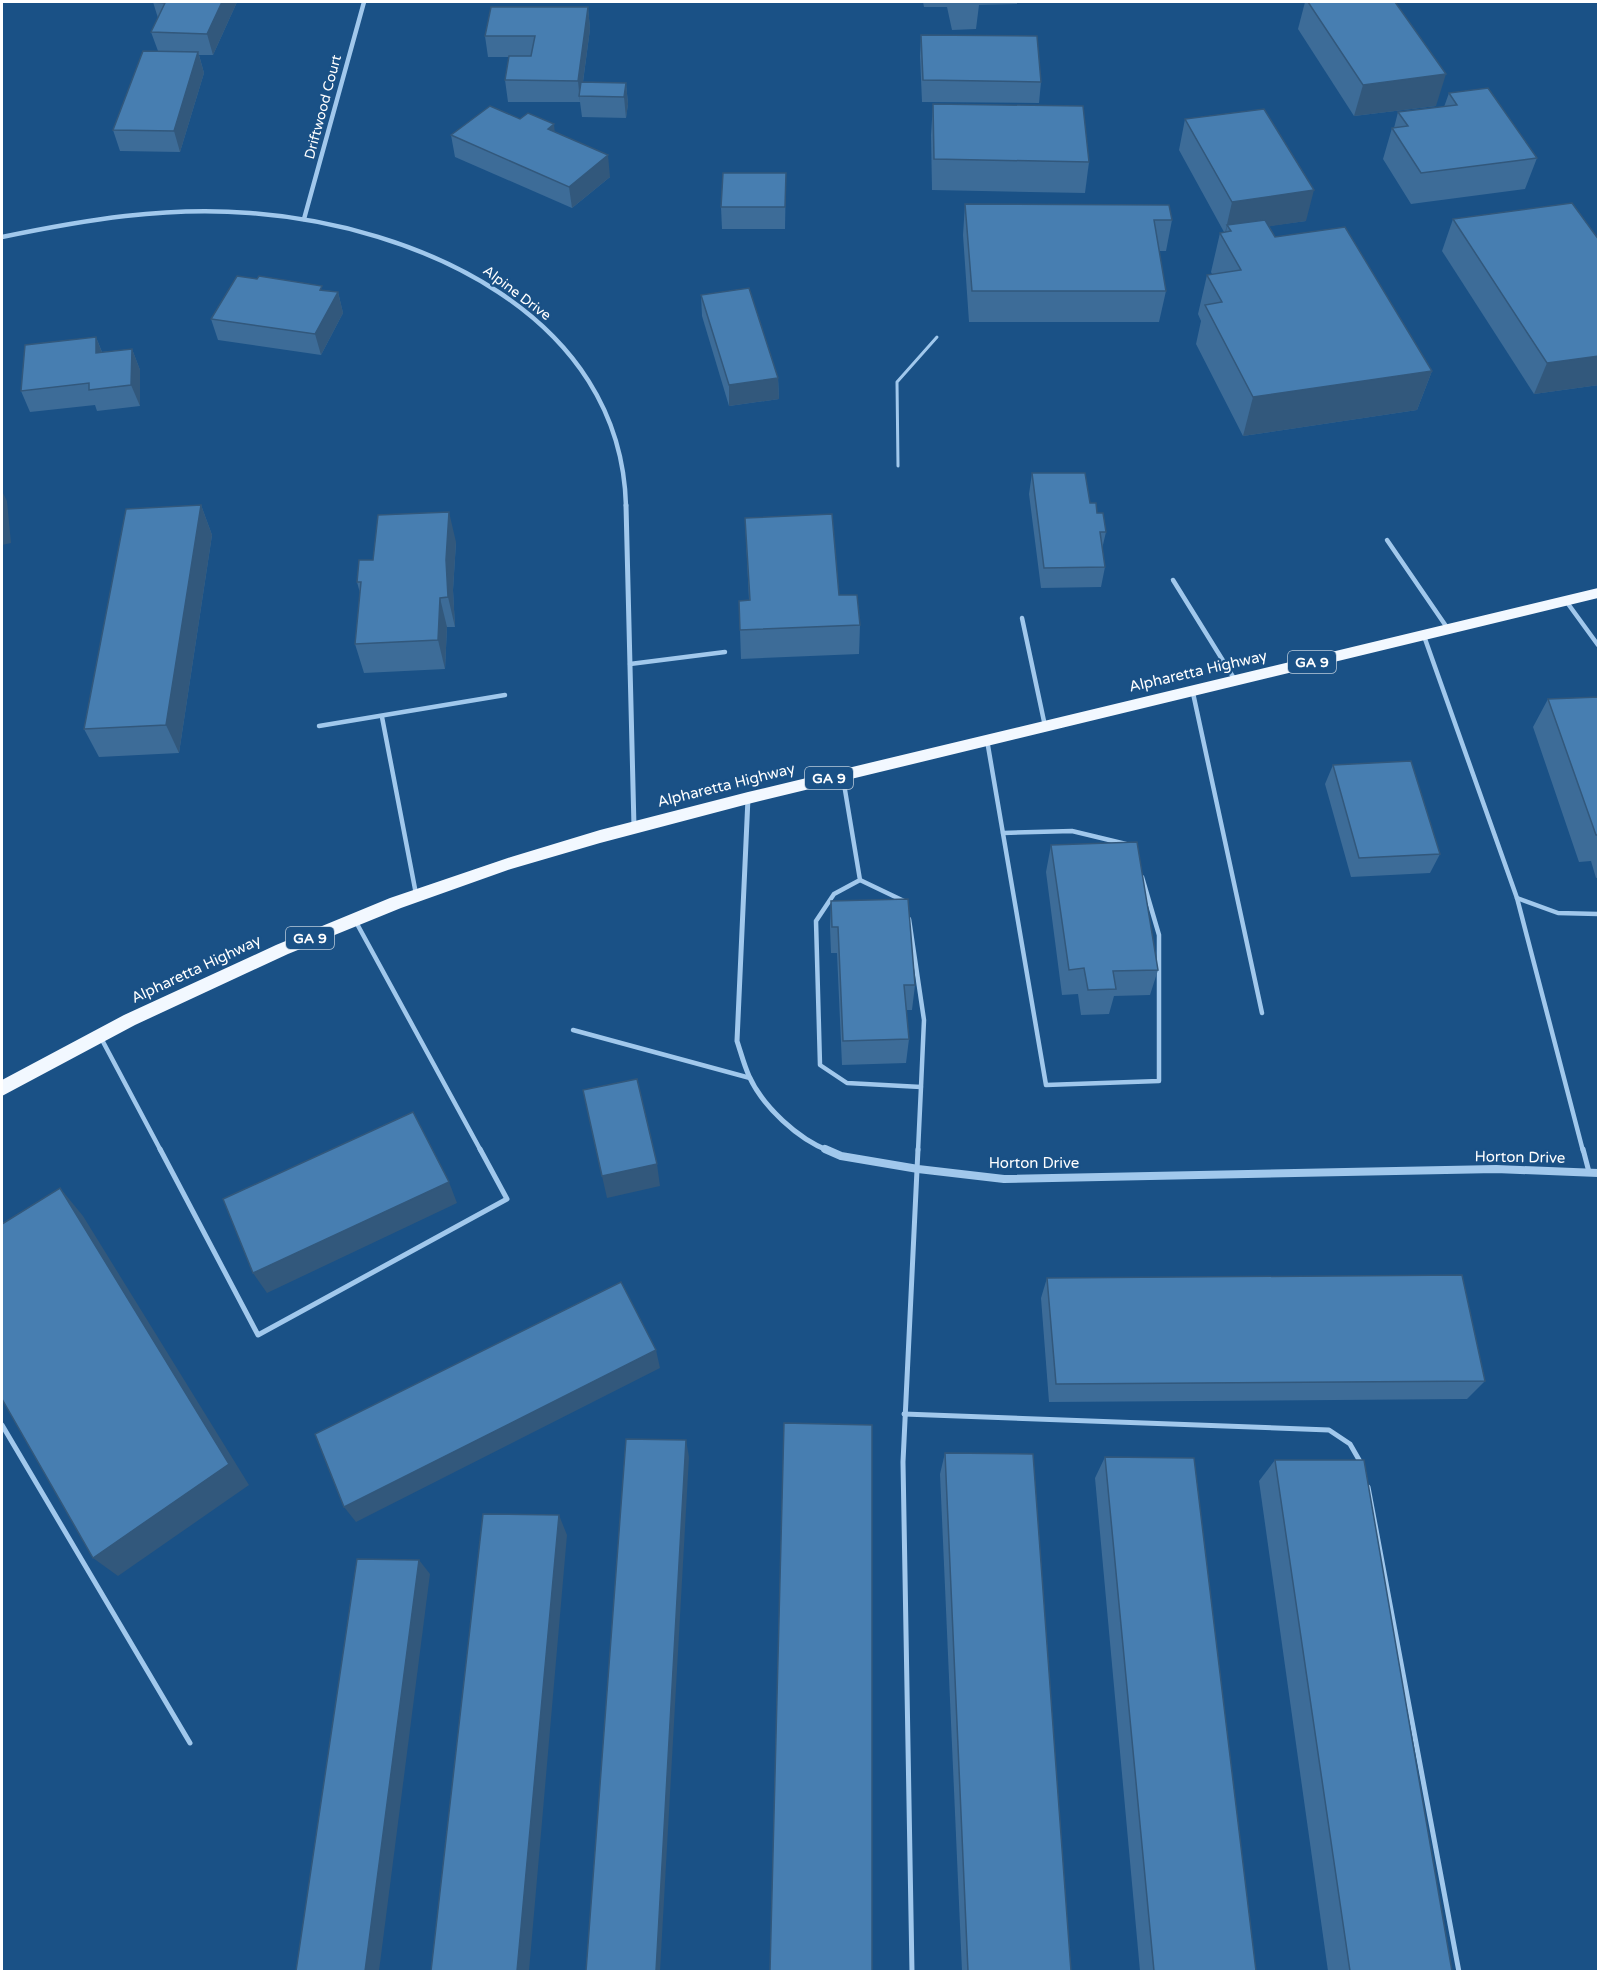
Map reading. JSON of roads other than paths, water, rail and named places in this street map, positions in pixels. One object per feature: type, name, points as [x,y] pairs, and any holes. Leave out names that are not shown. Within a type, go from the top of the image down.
[{"type":"highway","name":"Alpharetta Highway","points":[[2,1089],[100,1035],[270,954],[416,896],[510,863],[634,827],[748,798],[1599,593]]},
{"type":"street","name":"Driftwood Court","points":[[304,219],[364,2]]},
{"type":"street","name":"Alpine Drive","points":[[2,237],[83,220],[194,211],[247,213],[304,219],[391,239],[472,273],[539,321],[589,379],[612,428],[625,480],[634,827]]},
{"type":"street","name":"Horton Drive","points":[[748,798],[737,1041],[750,1077],[775,1113],[809,1143],[841,1156],[918,1169],[1004,1179],[1496,1169],[1599,1173]]},
{"type":"lane","points":[[898,466],[897,382],[937,337]]},
{"type":"lane","points":[[1387,540],[1448,629]]},
{"type":"lane","points":[[1173,580],[1235,680]]},
{"type":"lane","points":[[1566,600],[1599,645]]},
{"type":"lane","points":[[1022,618],[1045,726]]},
{"type":"lane","points":[[1423,635],[1517,898],[1588,1172]]},
{"type":"lane","points":[[630,664],[725,652]]},
{"type":"lane","points":[[1193,690],[1262,1012]]},
{"type":"lane","points":[[319,726],[505,695]]},
{"type":"lane","points":[[382,717],[416,896]]},
{"type":"lane","points":[[987,740],[1046,1085],[1159,1081],[1159,935],[1140,868]]},
{"type":"lane","points":[[842,775],[860,879]]},
{"type":"lane","points":[[1003,833],[1072,831],[1134,845]]},
{"type":"lane","points":[[860,879],[834,894],[816,921],[820,1065],[847,1083],[921,1087]]},
{"type":"lane","points":[[860,879],[906,902],[924,1020],[903,1462],[912,1971]]},
{"type":"lane","points":[[1517,898],[1558,913],[1599,914]]},
{"type":"lane","points":[[100,1035],[258,1335],[507,1199],[354,920]]},
{"type":"lane","points":[[573,1030],[750,1077]]},
{"type":"lane","points":[[904,1414],[1329,1430],[1350,1444],[1362,1466],[1371,1496],[1459,1971]]},
{"type":"lane","points":[[2,1425],[190,1743]]}]
